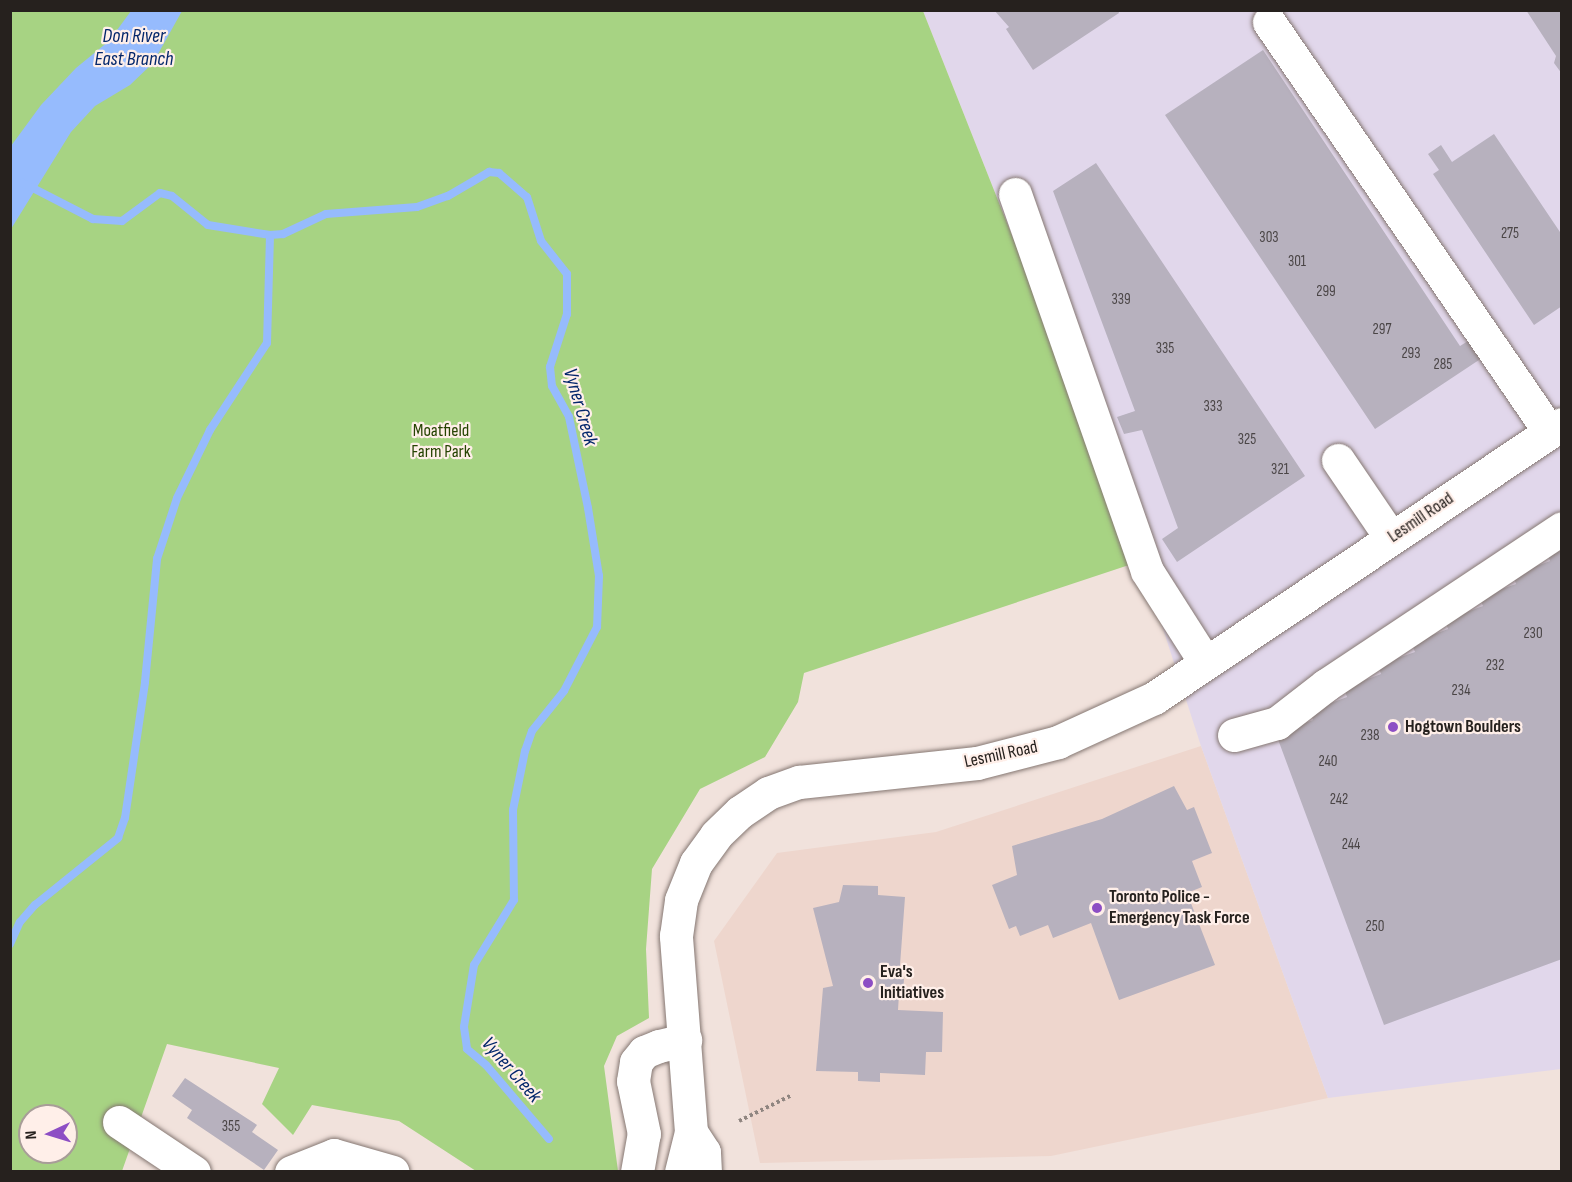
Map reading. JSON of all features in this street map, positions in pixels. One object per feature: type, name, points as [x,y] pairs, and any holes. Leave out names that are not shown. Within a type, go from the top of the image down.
[{"type":"street","points":[[1269,22],[1556,428]]},
{"type":"street","points":[[1015,194],[1147,571],[1205,662]]},
{"type":"street","name":"Lesmill Road","points":[[705,1172],[704,1152],[691,1132],[676,936],[681,900],[696,863],[716,835],[740,812],[768,793],[799,782],[977,763],[1058,742],[1154,698],[1556,428]]},
{"type":"street","points":[[1338,460],[1392,538]]},
{"type":"street","points":[[1234,735],[1277,723],[1326,685],[1562,528]]},
{"type":"street","points":[[637,1172],[644,1134],[633,1081],[636,1062],[652,1049],[685,1040]]},
{"type":"street","points":[[119,1122],[194,1172]]},
{"type":"street","points":[[681,1172],[691,1132]]},
{"type":"street","points":[[291,1172],[322,1157],[334,1155],[393,1172]]},
{"type":"path","points":[[739,1121],[792,1095]]},
{"type":"shaded area","points":[[923,11],[1561,11],[1561,1069],[1328,1098],[1201,746],[1141,561]]},
{"type":"shaded area","points":[[1201,746],[1328,1098],[1051,1156],[760,1163],[714,941],[777,853],[936,832]]},
{"type":"green space","name":"Moatfield Farm Park","points":[[10,11],[923,11],[1141,561],[804,673],[798,702],[765,757],[700,789],[652,869],[646,949],[649,1018],[617,1036],[604,1066],[618,1171],[476,1171],[399,1121],[312,1105],[293,1135],[262,1104],[279,1068],[167,1044],[122,1171],[11,1171]]},
{"type":"water","name":"Don River East Branch","points":[[131,11],[182,11],[153,63],[130,85],[95,106],[71,132],[11,229],[11,146],[41,105],[76,68],[109,41]]},
{"type":"building","points":[[994,10],[1118,10],[1119,13],[1033,70],[1006,29],[1009,27]]},
{"type":"building","points":[[1526,10],[1562,10],[1562,74],[1554,63],[1556,56]]},
{"type":"building","points":[[1263,50],[1460,346],[1476,336],[1488,354],[1375,429],[1165,115]]},
{"type":"building","points":[[1494,134],[1562,235],[1562,306],[1534,325],[1433,174],[1439,170],[1428,154],[1441,145],[1452,162]]},
{"type":"building","points":[[1096,163],[1305,476],[1177,562],[1162,539],[1178,528],[1142,430],[1124,434],[1117,417],[1135,411],[1053,191]]},
{"type":"building","points":[[1562,546],[1562,959],[1384,1025],[1276,734],[1313,720],[1310,711],[1347,697],[1344,688],[1381,674],[1378,665],[1415,652],[1411,643],[1448,629],[1445,620],[1483,606],[1479,597],[1516,584],[1513,575],[1550,561],[1547,552]]},
{"type":"building","name":"Toronto Police - Emergency Task Force","points":[[1174,786],[1187,810],[1194,807],[1212,853],[1192,861],[1202,887],[1187,893],[1215,965],[1119,1000],[1091,923],[1053,938],[1048,925],[1020,936],[1016,926],[1009,929],[992,885],[1017,875],[1012,846],[1102,819]]},
{"type":"building","name":"Eva's Initiatives","points":[[843,885],[878,886],[878,895],[905,897],[899,979],[904,979],[903,994],[899,994],[898,1010],[943,1012],[942,1052],[926,1052],[925,1075],[880,1073],[880,1082],[858,1081],[858,1072],[816,1071],[823,988],[833,986],[813,908],[839,902]]},
{"type":"building","points":[[185,1078],[257,1125],[252,1132],[278,1150],[264,1170],[187,1118],[192,1110],[172,1096]]},
{"type":"waterway","name":"Vyner Creek","points":[[23,183],[93,219],[122,221],[160,193],[172,196],[208,225],[270,235],[283,234],[326,214],[417,207],[448,196],[489,172],[499,173],[527,197],[541,241],[567,274],[567,314],[550,367],[552,386],[569,417],[588,508],[599,576],[597,627],[564,691],[532,731],[525,751],[513,810],[514,900],[474,965],[464,1027],[467,1049],[486,1065],[549,1139]]},
{"type":"waterway","points":[[10,944],[20,922],[35,905],[118,838],[125,818],[145,682],[157,559],[177,498],[210,430],[267,343],[270,235]]},
{"type":"place","name":"Hogtown Boulders","points":[[1393,727]]},
{"type":"place","name":"Toronto Police - Emergency Task Force","points":[[1097,908]]},
{"type":"place","name":"Eva's Initiatives","points":[[868,983]]}]
